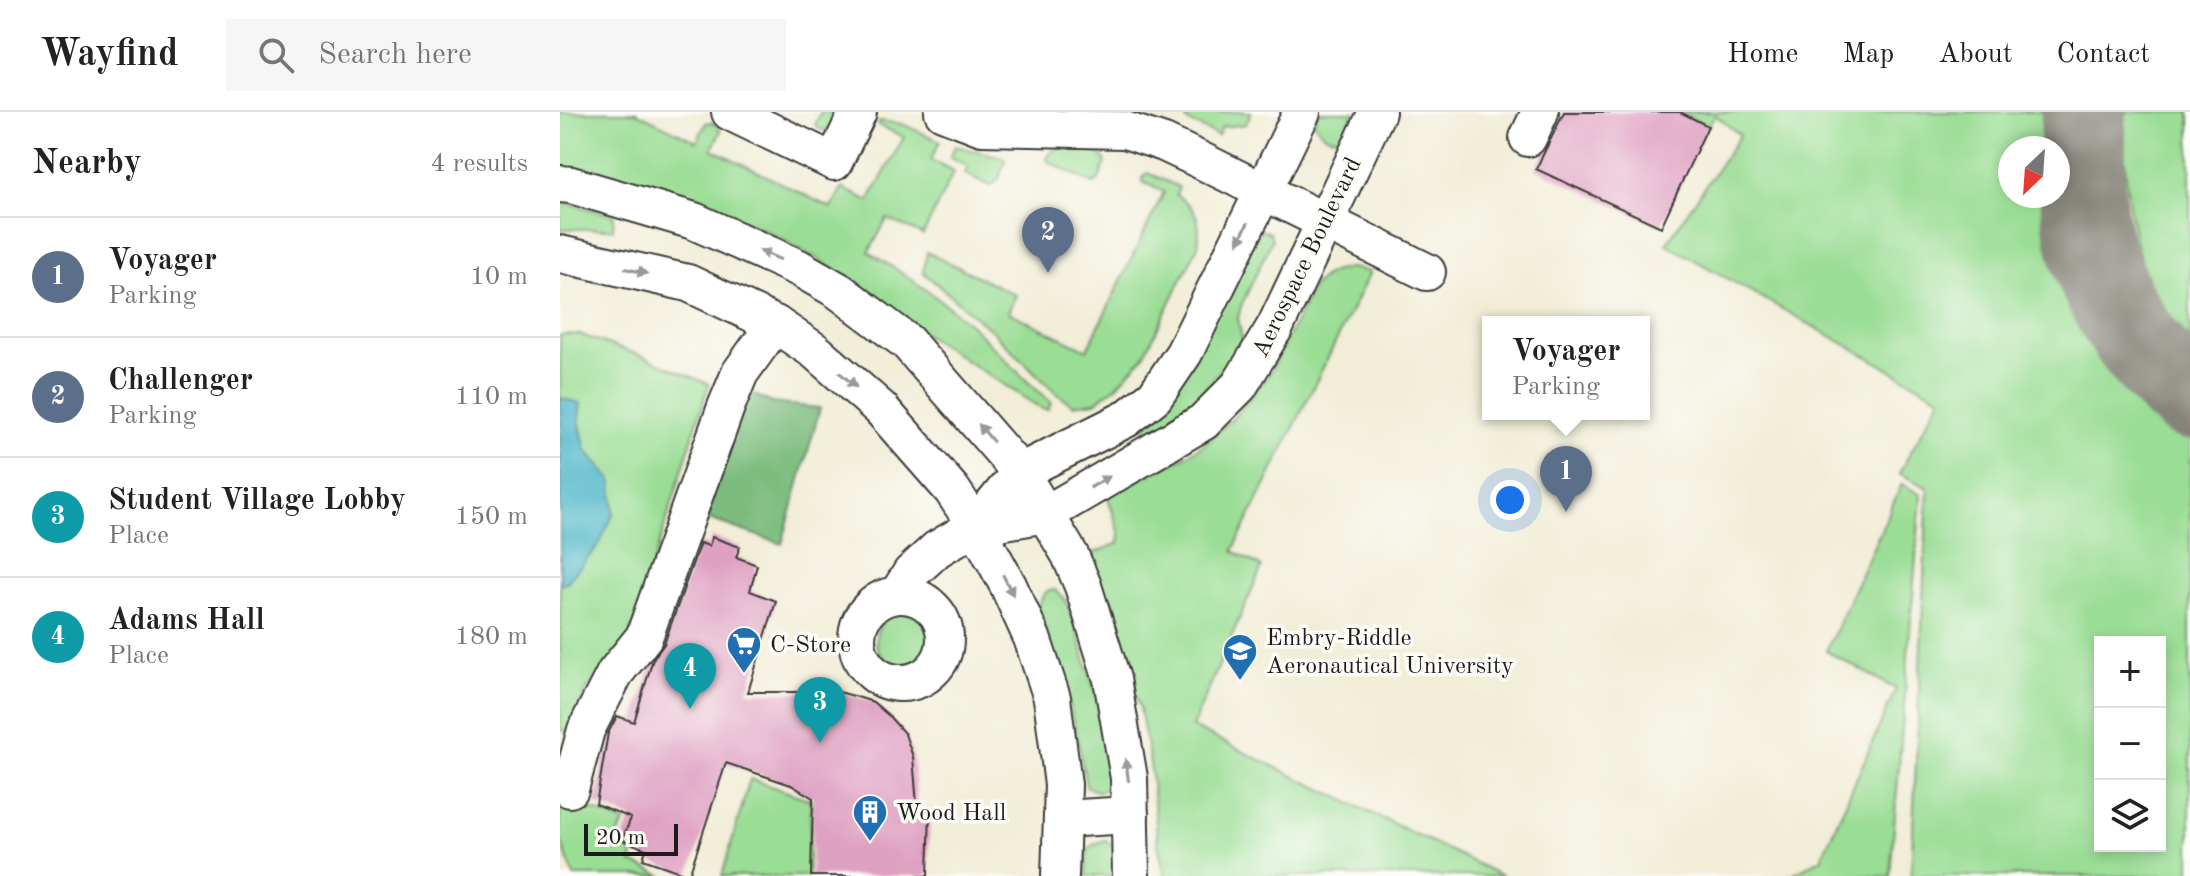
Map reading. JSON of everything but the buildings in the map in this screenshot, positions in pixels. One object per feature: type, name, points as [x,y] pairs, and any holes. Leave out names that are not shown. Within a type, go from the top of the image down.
[{"type":"street","points":[[730,112],[834,162],[858,112]]},
{"type":"street","points":[[943,112],[982,127],[1125,130],[1164,143],[1264,190],[1427,272]]},
{"type":"street","name":"Aerospace Boulevard","points":[[898,594],[922,560],[976,526],[1020,472],[1126,419],[1155,396],[1184,353],[1302,112]]},
{"type":"street","name":"Aerospace Boulevard","points":[[976,526],[1046,514],[1203,422],[1239,386],[1275,327],[1377,112]]},
{"type":"street","points":[[560,184],[694,221],[799,268],[839,291],[907,342],[1020,472],[1070,555],[1112,679],[1129,778],[1131,876]]},
{"type":"street","points":[[560,254],[688,283],[775,324],[815,351],[881,409],[952,490],[1008,585],[1032,638],[1052,698],[1063,785],[1060,876]]},
{"type":"street","points":[[570,789],[586,730],[615,673],[644,637],[740,373],[775,324]]},
{"type":"street","points":[[1062,819],[1130,815]]},
{"type":"green space","points":[[560,112],[636,112],[697,142],[706,123],[711,122],[721,131],[712,149],[831,208],[842,188],[869,201],[904,137],[878,125],[880,121],[902,124],[940,141],[931,160],[954,171],[923,235],[887,219],[869,252],[924,288],[975,329],[1051,402],[1048,410],[912,326],[851,278],[769,232],[643,187],[560,168]]},
{"type":"green space","points":[[821,112],[839,112],[833,126],[825,131],[815,124]]},
{"type":"green space","points":[[1182,112],[1251,112],[1246,124],[1222,127],[1218,136],[1187,121]]},
{"type":"green space","points":[[1318,112],[1354,112],[1345,131],[1332,137],[1324,134],[1314,122]]},
{"type":"green space","points":[[1680,112],[2043,112],[2042,136],[1998,136],[1998,208],[2053,208],[2070,302],[2138,399],[2190,434],[2190,876],[1911,876],[1928,488],[1899,473],[1941,398],[1666,244],[1740,135],[1715,115],[1708,126]]},
{"type":"green space","points":[[2123,112],[2190,112],[2190,340],[2169,317],[2153,292],[2142,264],[2129,204]]},
{"type":"green space","points":[[955,146],[1002,157],[1005,160],[999,179],[991,186],[965,174],[968,166],[950,157]]},
{"type":"green space","points":[[1074,146],[1097,152],[1106,162],[1094,184],[1047,159],[1055,150]]},
{"type":"green space","points":[[1148,173],[1179,187],[1176,195],[1189,205],[1196,216],[1198,246],[1144,356],[1117,386],[1095,402],[1073,405],[1056,393],[990,329],[923,272],[927,252],[1016,295],[1008,312],[1087,350],[1164,192],[1143,182],[1143,176]]},
{"type":"green space","points":[[560,201],[614,215],[613,229],[560,229]]},
{"type":"green space","points":[[1261,230],[1270,233],[1272,240],[1241,306],[1238,318],[1242,339],[1237,350],[1198,398],[1166,425],[1149,434],[1143,423]]},
{"type":"green space","points":[[1351,268],[1370,272],[1233,551],[1262,567],[1192,727],[1502,876],[1165,876],[1140,708],[1089,555],[1119,543],[1120,534],[1107,494],[1182,458],[1203,445],[1233,418],[1269,375],[1313,286],[1330,273]]},
{"type":"green space","points":[[578,334],[645,357],[709,384],[631,635],[585,692],[569,733],[560,729],[560,335]]},
{"type":"green space","points":[[742,389],[772,403],[820,408],[782,544],[703,517]]},
{"type":"green space","points":[[1902,484],[1921,495],[1890,876],[1789,876],[1821,859],[1896,689],[1826,651]]},
{"type":"green space","points":[[1049,590],[1055,590],[1065,599],[1098,702],[1111,771],[1107,787],[1101,791],[1086,786],[1064,682],[1037,607]]},
{"type":"green space","points":[[903,613],[922,621],[930,640],[922,659],[903,667],[884,659],[876,640],[884,621]]},
{"type":"green space","points":[[750,779],[811,800],[808,876],[722,876]]},
{"type":"green space","points":[[560,797],[624,822],[615,844],[634,852],[631,863],[663,876],[574,876],[560,839]]},
{"type":"green space","points":[[1106,840],[1114,846],[1117,876],[1086,876],[1089,848]]},
{"type":"water","points":[[560,398],[581,403],[579,420],[586,450],[612,480],[614,513],[599,545],[567,582],[560,584]]},
{"type":"taxiway","points":[[2084,112],[2083,198],[2093,255],[2103,282],[2131,333],[2168,377],[2190,397]]},
{"type":"place","name":"Challenger","points":[[1048,273]]},
{"type":"place","name":"Voyager","points":[[1566,512]]},
{"type":"place","name":"C-Store","points":[[744,675]]},
{"type":"place","name":"Embry-Riddle Aeronautical University","points":[[1240,682]]},
{"type":"place","name":"Adams Hall","points":[[690,709]]},
{"type":"place","name":"Student Village Lobby","points":[[820,743]]},
{"type":"place","name":"Wood Hall","points":[[870,843]]}]
